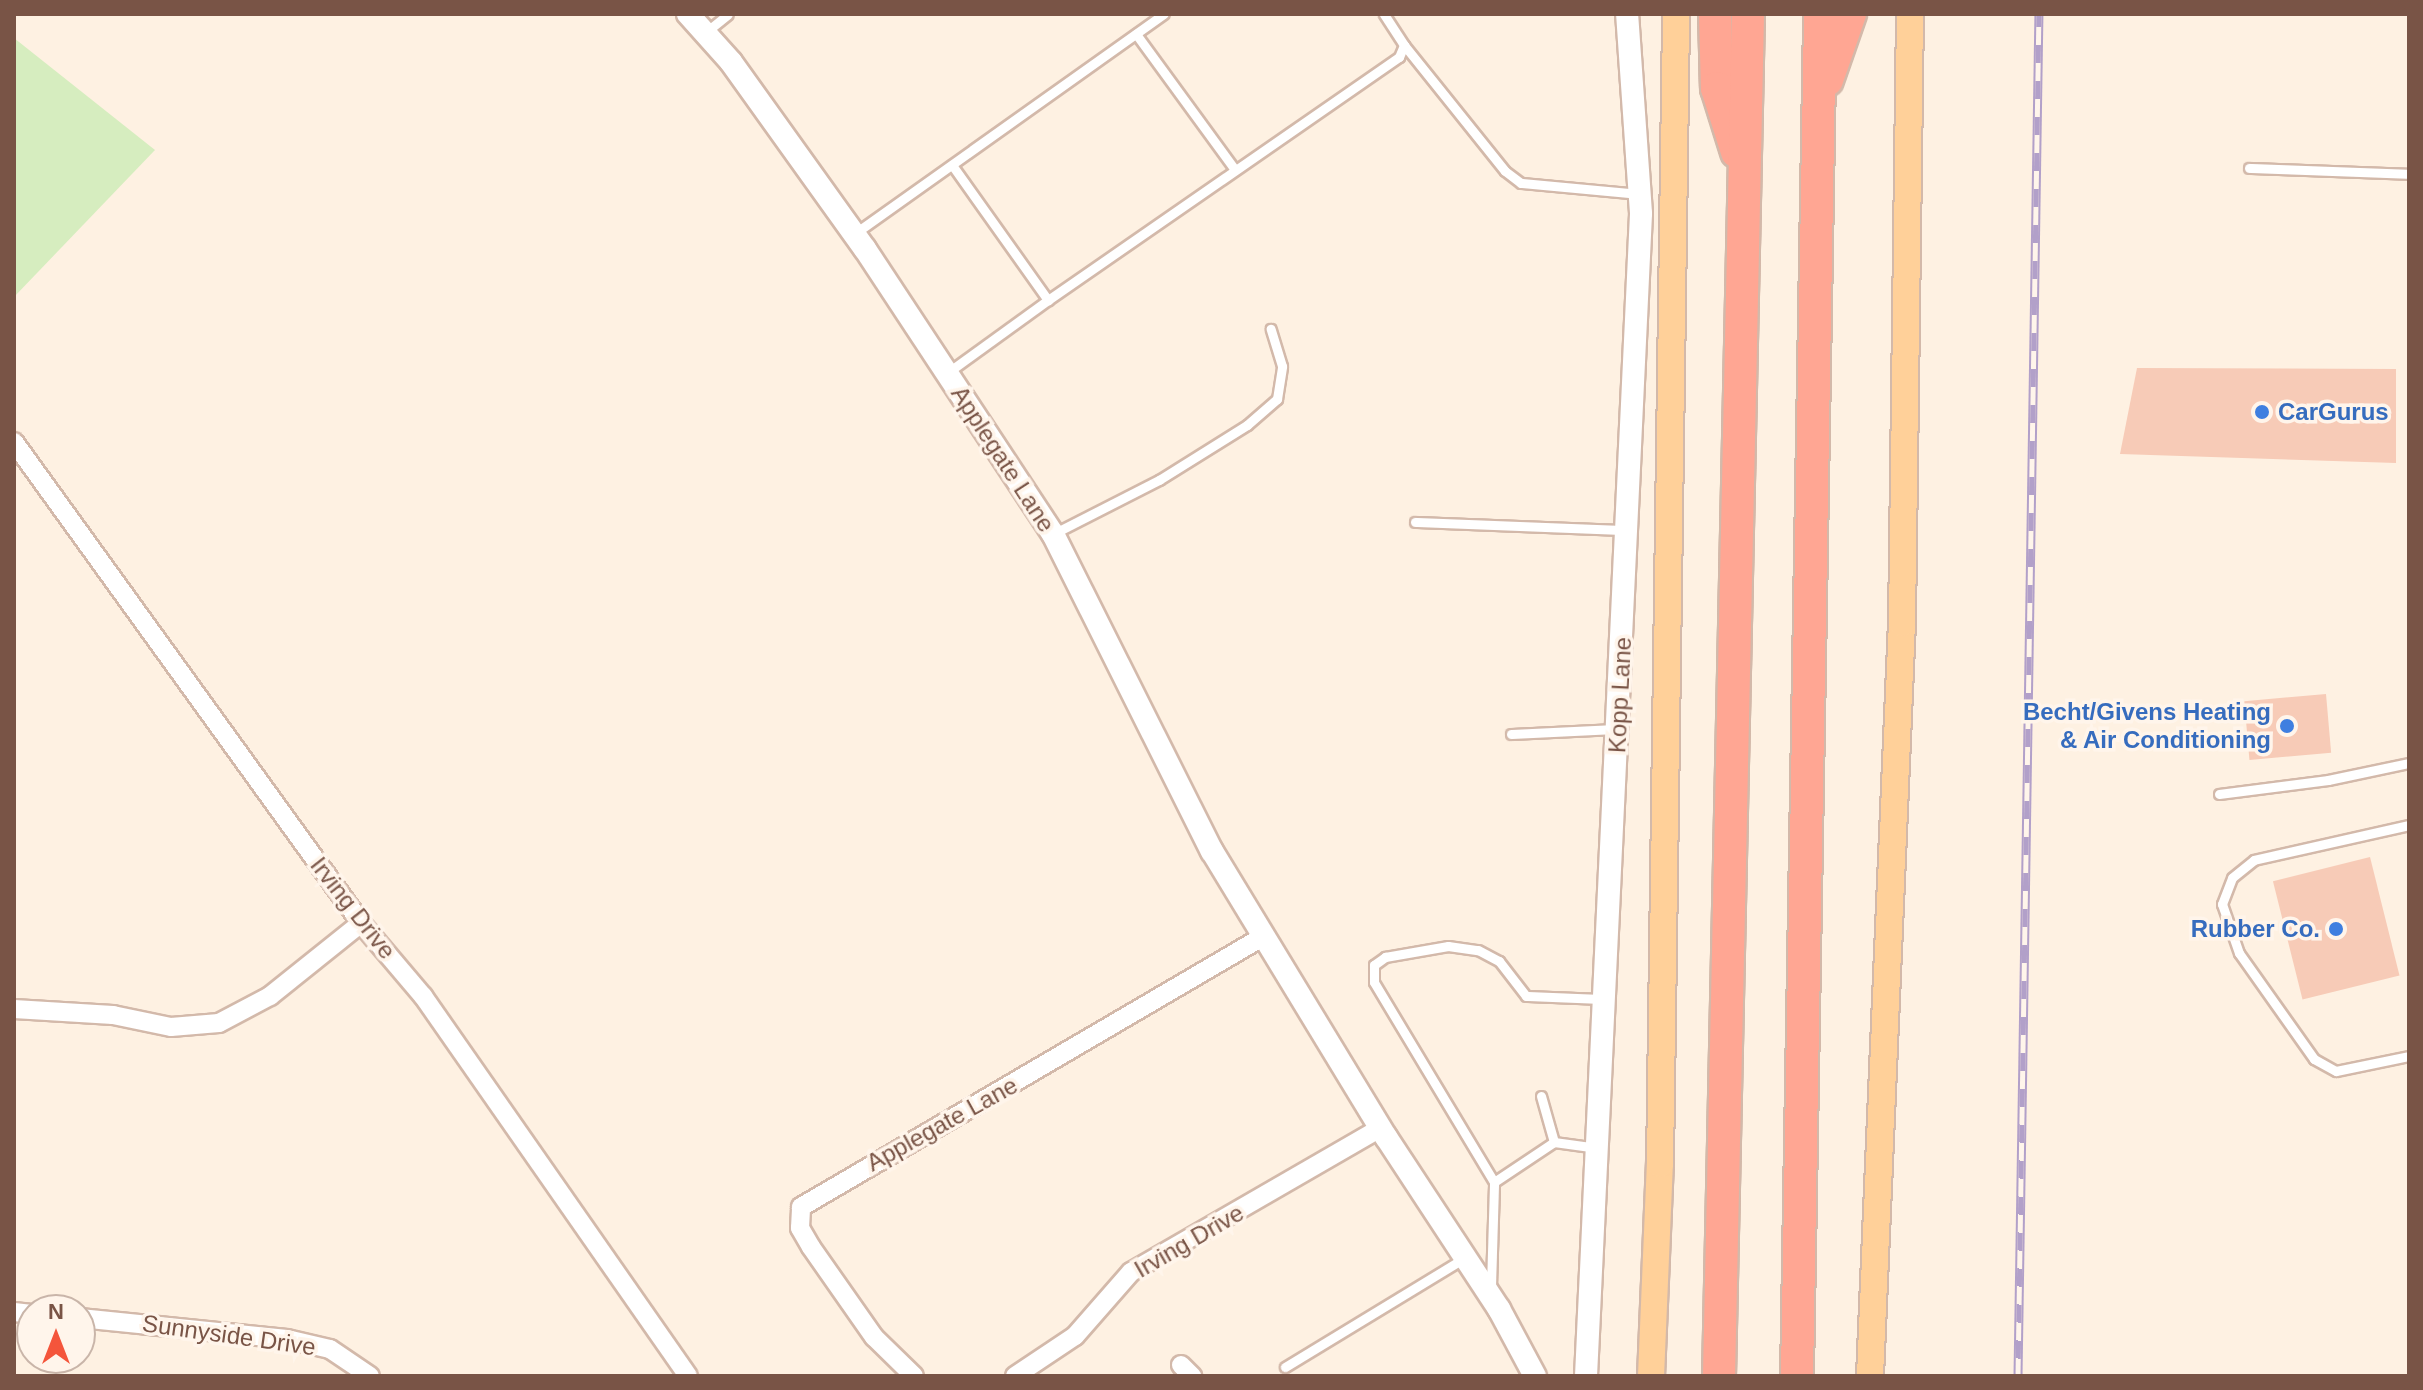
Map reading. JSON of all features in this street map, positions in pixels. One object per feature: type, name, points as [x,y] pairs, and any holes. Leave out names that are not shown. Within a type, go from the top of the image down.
[{"type":"highway","points":[[1715,14],[1717,88],[1746,177]]},
{"type":"highway","points":[[1719,1376],[1748,14]]},
{"type":"highway","points":[[1797,1376],[1820,14]]},
{"type":"highway","points":[[1820,98],[1850,14]]},
{"type":"main road","points":[[1651,1376],[1660,1132],[1676,14]]},
{"type":"main road","points":[[1870,1376],[1902,623],[1910,14]]},
{"type":"street","name":"Applegate Lane","points":[[688,14],[854,234],[1053,534],[1212,851],[1380,1128],[1490,1297],[1535,1376]]},
{"type":"street","name":"Kopp Lane","points":[[1586,1376],[1619,729],[1640,194],[1627,14]]},
{"type":"street","name":"Irving Drive","points":[[14,442],[361,923],[423,996],[688,1376]]},
{"type":"street","points":[[14,1009],[113,1015],[171,1027],[219,1023],[270,996],[361,923]]},
{"type":"street","name":"Applegate Lane","points":[[914,1376],[874,1337],[811,1247],[800,1228],[801,1207],[1264,936]]},
{"type":"street","name":"Irving Drive","points":[[1015,1376],[1075,1336],[1131,1272],[1380,1128]]},
{"type":"street","name":"Sunnyside Drive","points":[[96,1320],[287,1339],[330,1349],[370,1376]]},
{"type":"lane","points":[[705,33],[728,14]]},
{"type":"lane","points":[[854,234],[1164,14]]},
{"type":"lane","points":[[1384,14],[1404,45],[1505,171],[1521,183],[1640,194]]},
{"type":"lane","points":[[1136,34],[1235,170]]},
{"type":"lane","points":[[947,373],[1399,57],[1404,45]]},
{"type":"lane","points":[[952,165],[1048,300]]},
{"type":"lane","points":[[2249,168],[2409,174]]},
{"type":"lane","points":[[1053,534],[1159,480],[1247,425],[1277,399],[1282,366],[1271,329]]},
{"type":"lane","points":[[1415,522],[1628,531]]},
{"type":"lane","points":[[1511,734],[1619,729]]},
{"type":"lane","points":[[2219,794],[2328,780],[2409,763]]},
{"type":"lane","points":[[2409,825],[2254,860],[2232,878],[2222,904],[2239,953],[2314,1059],[2336,1071],[2409,1056]]},
{"type":"lane","points":[[1490,1297],[1494,1182],[1374,982],[1374,965],[1385,957],[1448,946],[1478,950],[1499,961],[1526,996],[1606,999]]},
{"type":"lane","points":[[1541,1096],[1554,1142]]},
{"type":"lane","points":[[1494,1182],[1554,1142],[1599,1148]]},
{"type":"lane","points":[[1285,1367],[1464,1258]]},
{"type":"green space","points":[[14,38],[155,150],[14,297]]},
{"type":"building","name":"CarGurus","points":[[2137,368],[2396,369],[2396,463],[2120,454]]},
{"type":"building","name":"Becht/Givens Heating & Air Conditioning","points":[[2326,694],[2331,753],[2249,760],[2244,701]]},
{"type":"building","name":"Rubber Co.","points":[[2370,857],[2400,975],[2302,1000],[2273,881]]},
{"type":"railway","points":[[2018,1376],[2039,14]]},
{"type":"place","name":"CarGurus","points":[[2262,412]]},
{"type":"place","name":"Becht/Givens Heating & Air Conditioning","points":[[2287,726]]},
{"type":"place","name":"Rubber Co.","points":[[2336,929]]}]
